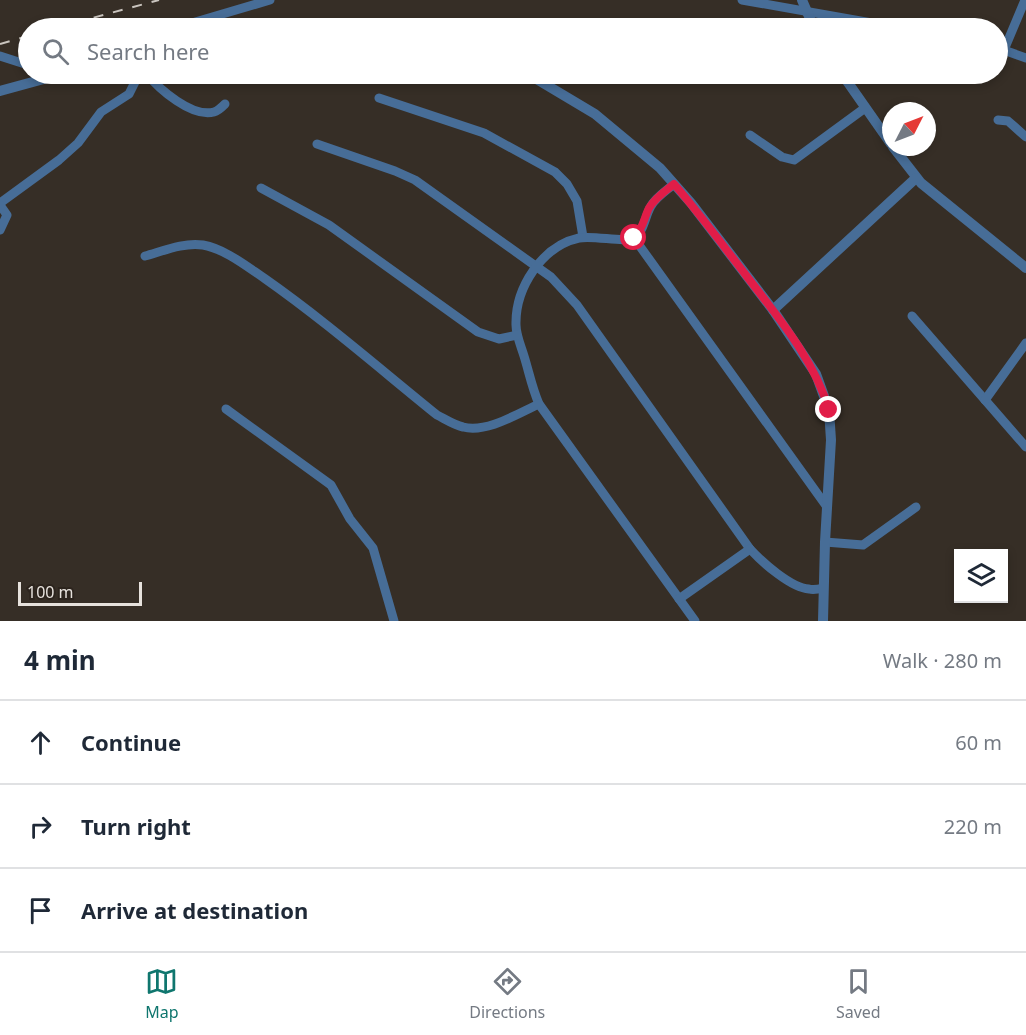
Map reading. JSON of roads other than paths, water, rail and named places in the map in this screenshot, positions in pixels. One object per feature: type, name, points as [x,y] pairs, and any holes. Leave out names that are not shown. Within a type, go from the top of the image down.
[{"type":"street","points":[[210,18],[270,0]]},
{"type":"street","points":[[742,0],[778,8],[804,5],[858,18]]},
{"type":"street","points":[[1008,34],[1024,0]]},
{"type":"street","points":[[1008,52],[1026,58]]},
{"type":"street","points":[[0,56],[18,62]]},
{"type":"street","points":[[0,91],[20,84]]},
{"type":"street","points":[[0,230],[6,215],[0,204],[59,160],[78,142],[101,112],[129,94],[134,84]]},
{"type":"street","points":[[158,84],[173,98],[189,107],[211,113],[225,104]]},
{"type":"street","points":[[545,84],[595,114],[635,146],[674,184],[773,310],[812,367],[829,410],[831,440],[823,588],[825,618]]},
{"type":"street","points":[[849,84],[882,132]]},
{"type":"street","points":[[379,98],[484,133],[555,171],[567,184],[577,201],[583,237]]},
{"type":"street","points":[[750,135],[782,157],[794,160],[865,108]]},
{"type":"street","points":[[998,120],[1008,121],[1026,137]]},
{"type":"street","points":[[317,144],[415,180],[563,288],[750,549],[766,565],[799,586],[808,589],[823,588]]},
{"type":"street","points":[[900,156],[916,178],[944,203],[1026,268]]},
{"type":"street","points":[[773,310],[916,178]]},
{"type":"street","points":[[674,184],[654,201],[640,231],[634,238],[626,240],[583,237],[568,241],[535,267],[519,302],[516,325],[528,374],[539,404],[695,621]]},
{"type":"street","points":[[261,188],[329,225],[478,332],[499,339],[517,335]]},
{"type":"street","points":[[634,238],[827,507]]},
{"type":"street","points":[[145,256],[192,245],[204,245],[218,250],[290,296],[437,415],[461,427],[492,424],[539,404]]},
{"type":"street","points":[[912,316],[1026,447]]},
{"type":"street","points":[[985,400],[1026,343]]},
{"type":"street","points":[[226,409],[331,486],[350,519],[373,548],[394,621]]},
{"type":"street","points":[[825,542],[863,545],[916,507]]},
{"type":"street","points":[[679,599],[750,549]]},
{"type":"railway","points":[[92,18],[159,0]]},
{"type":"railway","points":[[0,44],[18,39]]}]
